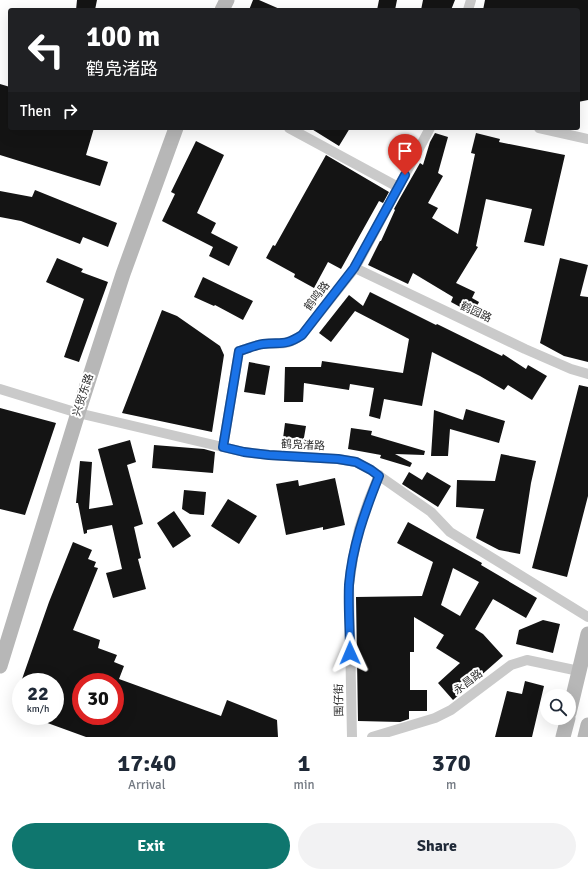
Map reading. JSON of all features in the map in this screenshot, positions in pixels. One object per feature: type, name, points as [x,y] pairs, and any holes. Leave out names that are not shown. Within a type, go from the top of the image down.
[{"type":"street","name":"兴贸东路","points":[[0,666],[78,413],[123,274],[175,130]]},
{"type":"street","points":[[293,130],[398,186]]},
{"type":"street","name":"鹤鸣路","points":[[223,447],[239,351],[262,344],[285,344],[302,335],[354,268],[429,130]]},
{"type":"street","points":[[548,130],[588,139]]},
{"type":"street","name":"鹤园路","points":[[354,268],[571,370],[588,374]]},
{"type":"street","name":"鹤凫渚路","points":[[0,389],[78,413],[244,452],[338,459],[356,462],[371,470],[431,512],[450,532],[588,617]]},
{"type":"street","name":"围仔街","points":[[352,737],[349,585],[352,558],[359,529],[379,476]]},
{"type":"street","points":[[575,689],[588,634]]},
{"type":"street","name":"永昌路","points":[[372,737],[435,718],[451,710],[511,665],[527,660],[579,672]]},
{"type":"street","points":[[563,737],[566,725]]},
{"type":"street","points":[[585,737],[588,725]]},
{"type":"building","points":[[77,0],[97,0],[95,8],[76,8]]},
{"type":"building","points":[[253,0],[259,0],[277,8],[250,8]]},
{"type":"building","points":[[379,0],[397,0],[395,8],[377,8]]},
{"type":"building","points":[[423,0],[455,0],[452,8],[421,8]]},
{"type":"building","points":[[485,0],[588,0],[588,100],[580,102],[580,8],[483,8]]},
{"type":"building","points":[[0,84],[8,86],[8,130],[93,130],[86,155],[108,162],[100,186],[0,155]]},
{"type":"building","points":[[313,130],[349,130],[339,146]]},
{"type":"building","points":[[435,133],[448,137],[438,173],[443,176],[428,203],[438,208],[432,218],[458,234],[475,154],[471,153],[476,133],[500,139],[499,142],[565,155],[544,246],[524,242],[532,209],[486,199],[476,246],[478,247],[456,283],[475,292],[472,298],[479,302],[473,314],[451,302],[453,297],[413,273],[408,284],[368,265],[381,241],[400,198],[420,163],[423,165],[430,142]]},
{"type":"building","points":[[196,141],[224,155],[197,213],[216,223],[211,233],[238,247],[229,266],[209,256],[213,247],[162,221],[175,194],[171,192]]},
{"type":"building","points":[[326,155],[389,192],[383,203],[379,201],[341,269],[328,262],[314,288],[294,277],[295,274],[266,258],[273,245],[275,246]]},
{"type":"building","points":[[35,190],[117,223],[108,247],[83,237],[80,244],[21,221],[0,217],[0,191],[32,197]]},
{"type":"building","points":[[57,258],[83,269],[81,272],[108,282],[79,362],[64,357],[84,299],[46,282]]},
{"type":"building","points":[[560,258],[588,265],[580,296],[588,297],[588,362],[564,356],[540,343]]},
{"type":"building","points":[[203,277],[253,301],[243,320],[215,305],[214,306],[194,297]]},
{"type":"building","points":[[370,292],[502,356],[503,354],[526,369],[528,365],[547,376],[532,400],[508,385],[504,390],[432,352],[422,406],[384,399],[380,419],[369,416],[374,388],[350,384],[349,390],[304,383],[303,402],[284,402],[285,367],[321,367],[322,361],[403,373],[409,339],[355,311],[331,342],[319,333],[349,295],[363,306]]},
{"type":"building","points":[[162,310],[177,316],[220,346],[224,355],[212,432],[122,413]]},
{"type":"building","points":[[249,362],[270,366],[265,395],[244,392]]},
{"type":"building","points":[[579,385],[588,387],[588,496],[567,577],[532,568]]},
{"type":"building","points":[[0,408],[56,423],[25,515],[0,509]]},
{"type":"building","points":[[466,409],[505,421],[499,443],[450,429],[448,456],[431,456],[434,410],[463,420]]},
{"type":"building","points":[[285,423],[306,426],[302,449],[282,446]]},
{"type":"building","points":[[351,428],[372,431],[371,435],[425,451],[424,455],[395,454],[412,463],[410,467],[380,458],[381,455],[348,449]]},
{"type":"building","points":[[130,440],[136,462],[127,465],[143,524],[134,527],[141,558],[138,559],[146,589],[113,598],[106,573],[122,569],[112,525],[87,530],[87,533],[84,534],[78,503],[76,503],[80,461],[92,462],[89,509],[113,505],[98,449]]},
{"type":"building","points":[[154,445],[204,449],[215,452],[213,473],[152,468]]},
{"type":"building","points":[[501,454],[536,461],[520,554],[499,550],[476,538],[484,509],[456,507],[457,480],[495,481]]},
{"type":"building","points":[[409,472],[422,480],[427,472],[451,486],[438,507],[402,484]]},
{"type":"building","points":[[335,478],[345,525],[323,530],[323,527],[286,535],[276,484],[298,480],[299,486]]},
{"type":"building","points":[[184,490],[206,492],[204,515],[190,514],[182,509]]},
{"type":"building","points":[[228,499],[257,516],[239,544],[211,526]]},
{"type":"building","points":[[174,511],[191,536],[173,548],[157,523]]},
{"type":"building","points":[[408,522],[482,563],[481,565],[537,598],[526,618],[493,599],[475,629],[483,634],[503,656],[453,700],[438,683],[460,663],[436,648],[444,635],[414,617],[414,652],[410,652],[410,690],[427,690],[427,711],[409,711],[409,719],[400,722],[358,721],[356,597],[422,596],[433,562],[397,543]],"holes":[[[453,568],[479,582],[460,616],[441,605]]]},
{"type":"building","points":[[73,542],[92,550],[88,559],[96,562],[94,567],[98,568],[73,630],[100,640],[98,648],[117,655],[114,662],[124,666],[121,673],[72,673],[72,725],[124,725],[124,681],[221,716],[227,700],[277,720],[278,737],[86,737],[53,725],[64,725],[64,673],[24,673],[49,602]]},
{"type":"building","points":[[543,620],[560,624],[553,653],[516,644],[519,630]]},
{"type":"building","points":[[525,681],[544,686],[543,689],[540,689],[540,703],[532,737],[495,737],[507,691],[522,694]]},
{"type":"route","points":[[350,653],[349,585],[352,558],[359,529],[379,476],[356,462],[338,459],[269,455],[244,452],[223,447],[239,351],[262,344],[285,344],[302,335],[354,268],[405,175]]}]
